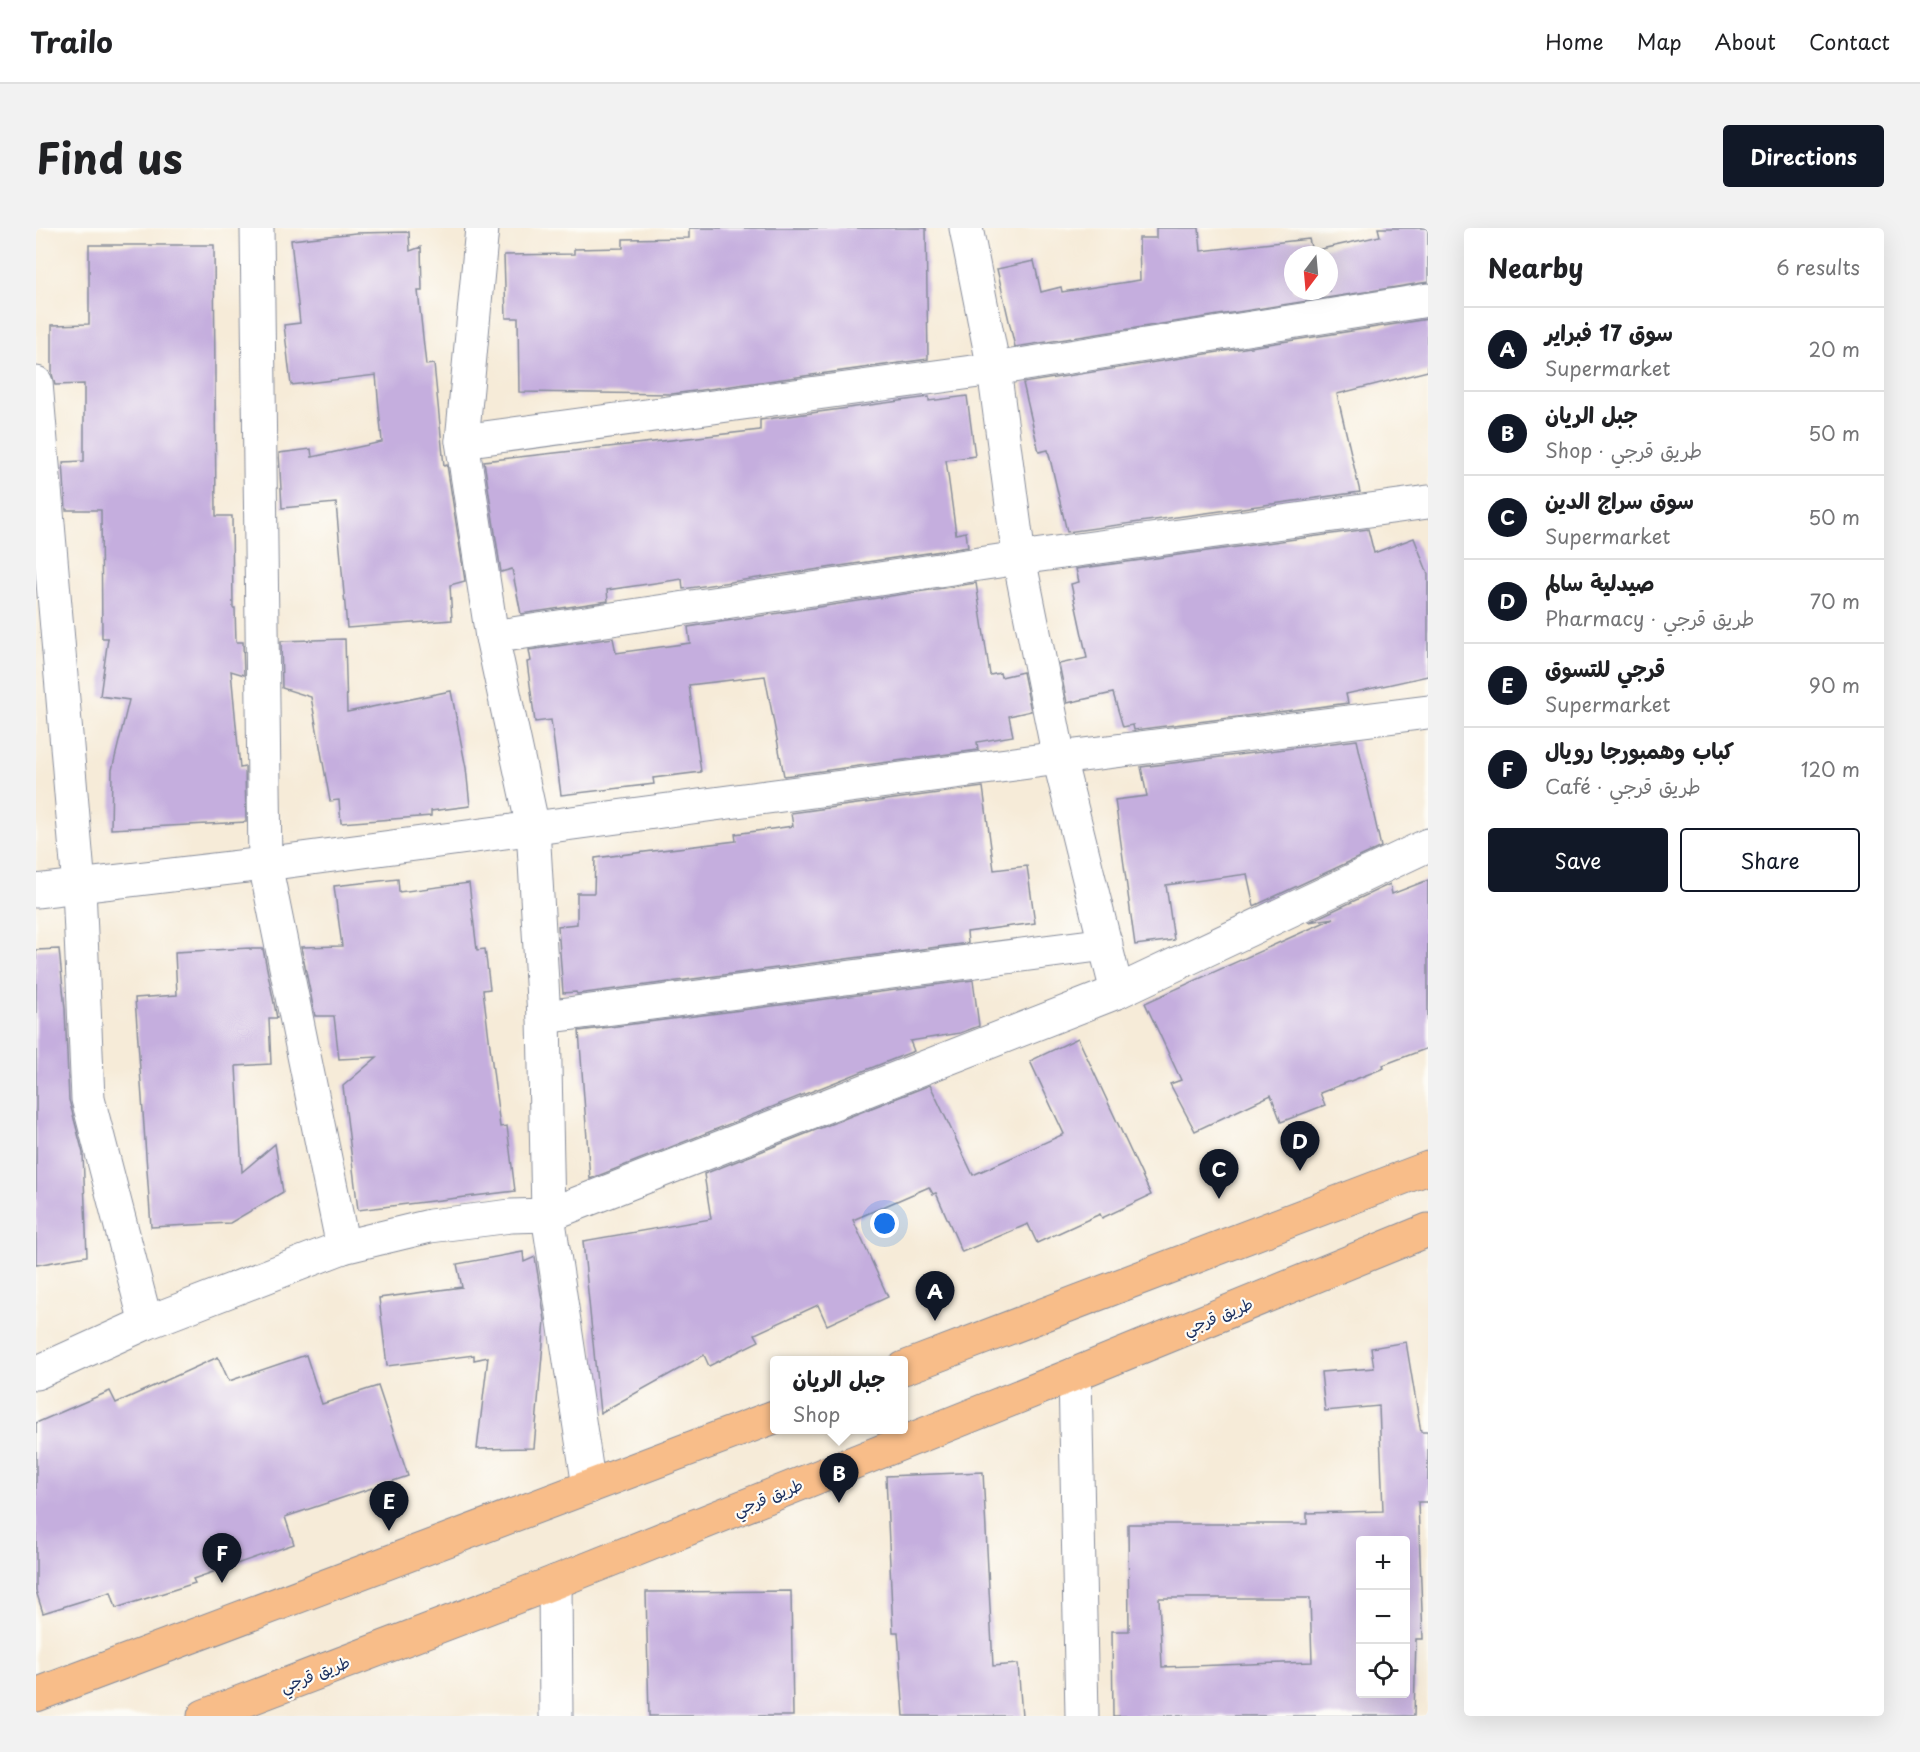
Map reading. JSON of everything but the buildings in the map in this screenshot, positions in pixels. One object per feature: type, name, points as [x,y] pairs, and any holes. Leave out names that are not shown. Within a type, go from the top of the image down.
[{"type":"highway","points":[[908,1366],[1428,1168]]},
{"type":"highway","name":"طريق قرجي","points":[[204,1716],[555,1582],[1428,1230]]},
{"type":"highway","points":[[36,1695],[770,1419]]},
{"type":"street","points":[[257,228],[265,864],[343,1247]]},
{"type":"street","points":[[483,228],[462,441],[492,637],[533,828],[544,1017],[548,1215],[589,1487]]},
{"type":"street","points":[[966,228],[994,369],[1019,558],[1059,758],[1117,992]]},
{"type":"street","points":[[462,441],[994,369],[1428,300]]},
{"type":"street","points":[[36,383],[78,887],[88,1099],[146,1323]]},
{"type":"street","points":[[492,637],[1019,558],[1428,502]]},
{"type":"street","points":[[36,891],[265,864],[1059,758],[1428,712]]},
{"type":"street","points":[[36,1373],[146,1323],[343,1247],[430,1226],[511,1216],[548,1215],[1117,992],[1428,845]]},
{"type":"street","points":[[544,1017],[1106,944]]},
{"type":"street","points":[[1075,1374],[1082,1716]]},
{"type":"street","points":[[555,1582],[556,1716]]},
{"type":"place","name":"صيدلية سالم","points":[[1300,1171]]},
{"type":"place","name":"سوق سراج الدين","points":[[1219,1199]]},
{"type":"place","name":"سوق 17 فبراير","points":[[935,1321]]},
{"type":"place","name":"جبل الريان","points":[[839,1503]]},
{"type":"place","name":"قرجي للتسوق","points":[[389,1531]]},
{"type":"place","name":"كباب وهمبورجا رويال","points":[[222,1583]]}]
